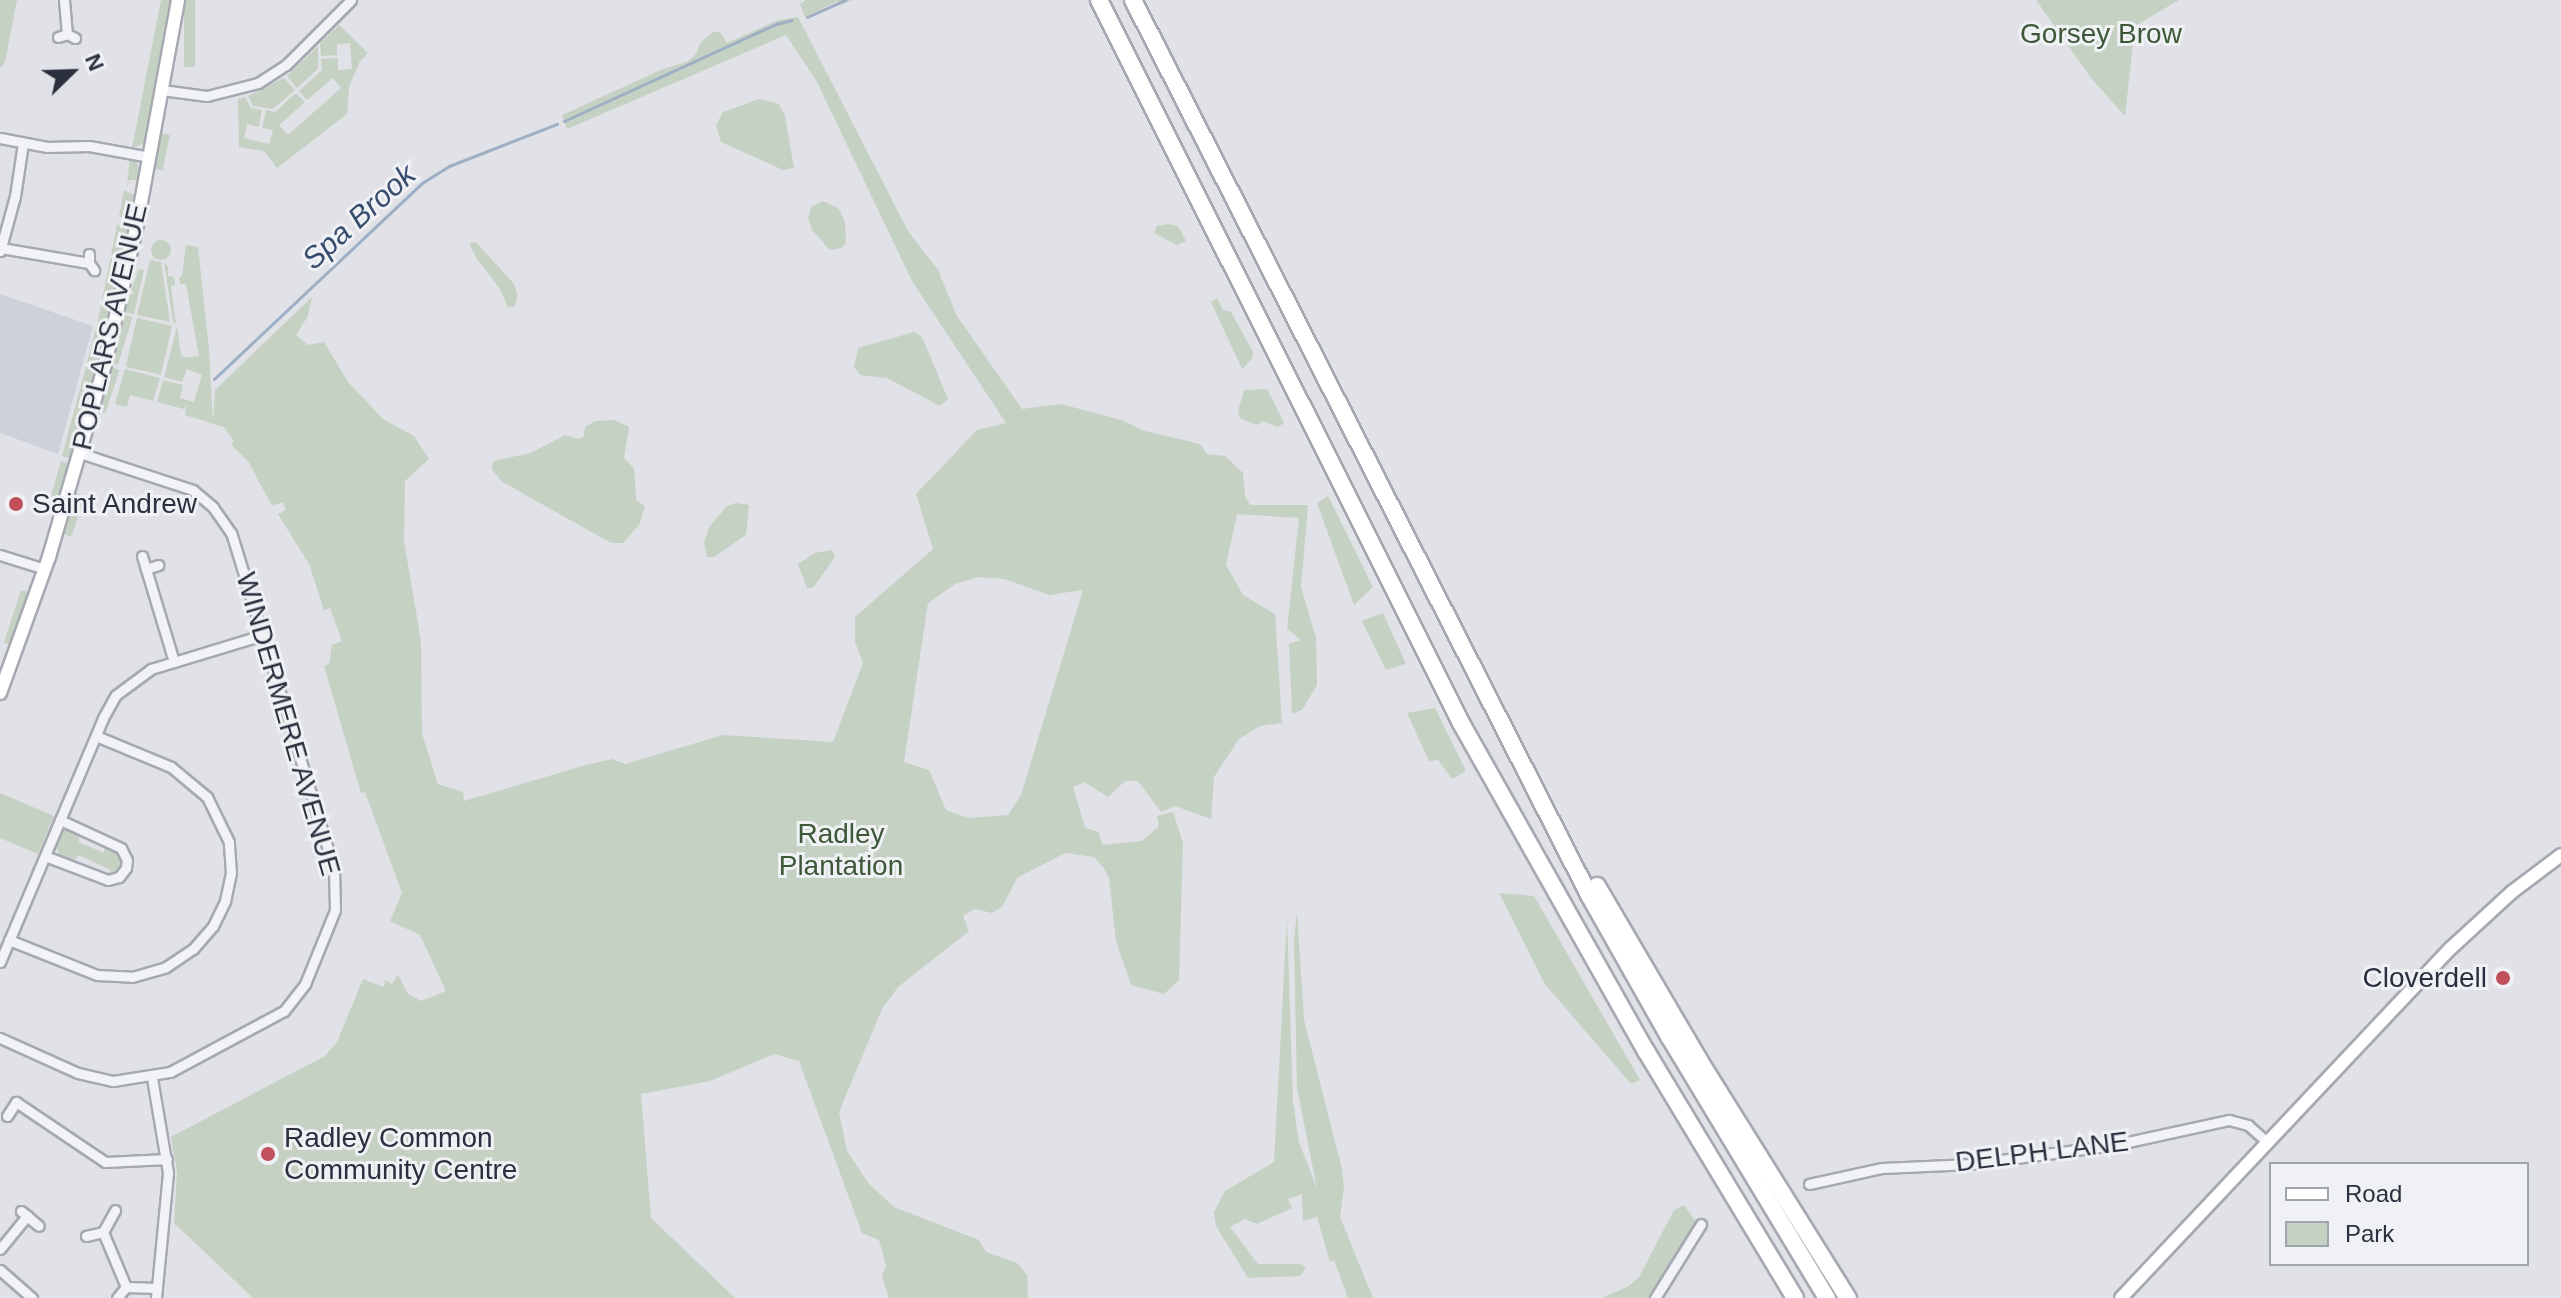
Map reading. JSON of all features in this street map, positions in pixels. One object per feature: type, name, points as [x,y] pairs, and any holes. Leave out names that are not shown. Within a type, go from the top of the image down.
[{"type":"highway","points":[[1099,0],[1461,723],[1646,1051],[1795,1298]]},
{"type":"highway","points":[[1133,0],[1494,713],[1670,1038],[1827,1298]]},
{"type":"highway","points":[[1494,713],[1699,1060],[1848,1298]]},
{"type":"street","points":[[64,0],[67,36]]},
{"type":"street","name":"POPLARS AVENUE","points":[[0,693],[45,569],[114,325],[150,157],[178,0]]},
{"type":"street","points":[[162,90],[207,96],[258,83],[286,65],[339,4],[351,0]]},
{"type":"street","points":[[0,138],[23,143],[89,146],[150,157]]},
{"type":"street","points":[[23,143],[15,196],[0,250],[90,262]]},
{"type":"street","name":"WINDERMERE AVENUE","points":[[0,1038],[78,1073],[113,1081],[152,1078],[183,1068],[284,1011],[305,984],[335,910],[334,869],[231,533],[213,507],[193,490],[80,453]]},
{"type":"street","points":[[0,555],[45,569]]},
{"type":"street","points":[[142,556],[174,662]]},
{"type":"street","points":[[146,569],[158,565]]},
{"type":"street","points":[[0,962],[107,710],[122,689],[143,673],[263,635]]},
{"type":"street","points":[[9,940],[97,975],[132,977],[160,970],[185,956],[206,935],[225,901],[230,852],[222,823],[207,797],[171,767],[96,736]]},
{"type":"street","points":[[45,856],[108,880],[119,877],[126,868],[127,860],[121,848],[60,820]]},
{"type":"street","points":[[2121,1298],[2451,948],[2512,892],[2561,855]]},
{"type":"street","points":[[126,1287],[157,1293],[168,1189],[167,1159],[152,1078]]},
{"type":"street","points":[[7,1116],[16,1102],[105,1162],[167,1159]]},
{"type":"street","name":"DELPH LANE","points":[[1809,1184],[1882,1168],[1971,1164],[2114,1145],[2229,1120],[2248,1125],[2267,1142]]},
{"type":"street","points":[[86,1236],[103,1232],[115,1210]]},
{"type":"street","points":[[0,1249],[24,1214],[39,1226]]},
{"type":"street","points":[[1655,1298],[1701,1224]]},
{"type":"street","points":[[103,1232],[126,1287]]},
{"type":"street","points":[[0,1270],[32,1298]]},
{"type":"street","points":[[117,1298],[126,1287]]},
{"type":"shaded area","points":[[0,294],[93,326],[58,454],[0,433]]},
{"type":"green space","points":[[0,0],[17,0],[5,62],[0,68]]},
{"type":"green space","points":[[161,0],[173,0],[147,136],[143,144],[132,148]]},
{"type":"green space","points":[[184,0],[195,0],[195,67],[184,67]]},
{"type":"green space","points":[[806,0],[852,0],[840,5],[838,1],[805,17],[800,4]]},
{"type":"green space","name":"Gorsey Brow","points":[[2036,0],[2179,0],[2135,26],[2125,116],[2091,78]]},
{"type":"green space","name":"Radley Plantation","points":[[798,17],[908,231],[938,270],[957,316],[1022,409],[1061,404],[1121,420],[1145,431],[1200,444],[1207,454],[1225,456],[1243,473],[1245,496],[1250,505],[1308,505],[1301,587],[1316,638],[1317,685],[1302,710],[1292,714],[1289,644],[1301,640],[1287,629],[1299,518],[1237,514],[1226,565],[1243,595],[1275,614],[1282,723],[1260,726],[1239,739],[1214,777],[1211,819],[1175,806],[1161,812],[1138,781],[1125,781],[1108,797],[1084,782],[1073,787],[1085,828],[1098,832],[1103,845],[1142,841],[1159,826],[1157,816],[1173,812],[1183,843],[1179,980],[1164,994],[1131,985],[1116,941],[1109,878],[1094,857],[1065,853],[1017,878],[1002,907],[992,913],[975,909],[963,916],[969,931],[898,987],[882,1009],[839,1112],[847,1151],[869,1184],[894,1207],[979,1240],[986,1252],[1017,1263],[1027,1275],[1028,1298],[889,1298],[882,1277],[886,1265],[879,1240],[862,1233],[799,1061],[774,1054],[710,1081],[641,1094],[651,1218],[735,1298],[253,1298],[174,1223],[177,1173],[171,1137],[325,1056],[337,1042],[363,979],[384,987],[385,980],[392,984],[398,975],[408,994],[421,1001],[446,991],[420,935],[390,921],[402,893],[365,792],[361,793],[324,666],[329,664],[332,645],[342,641],[330,608],[324,610],[309,564],[278,514],[286,510],[283,502],[272,506],[248,461],[231,445],[234,441],[224,427],[185,415],[187,401],[184,409],[157,402],[163,380],[183,385],[180,398],[194,402],[202,375],[187,369],[182,382],[164,377],[177,327],[181,354],[185,358],[199,356],[186,284],[180,284],[179,277],[182,277],[186,245],[198,247],[213,423],[215,390],[312,297],[308,316],[296,335],[308,345],[324,342],[348,382],[383,419],[414,436],[429,459],[405,481],[404,541],[421,641],[422,734],[438,784],[463,792],[464,801],[586,765],[612,759],[625,764],[723,735],[833,742],[863,663],[855,642],[855,617],[933,549],[916,494],[977,430],[1006,423],[912,281],[816,80],[786,35],[567,129],[562,115],[663,69],[687,62],[696,54],[701,42],[713,32],[720,32],[727,43],[778,20]],"holes":[[[979,577],[1005,579],[1049,595],[1083,590],[1021,795],[1008,815],[968,818],[946,810],[929,770],[904,762],[928,603],[955,584]]]},
{"type":"green space","points":[[339,25],[368,53],[360,61],[349,87],[347,114],[277,168],[264,151],[239,147],[238,99],[245,97],[251,108],[262,110],[259,127],[247,124],[244,138],[269,144],[273,130],[262,128],[266,110],[275,112],[296,93],[305,102],[279,125],[288,135],[341,88],[333,78],[307,100],[299,91],[322,70],[321,59],[338,58],[338,70],[352,69],[350,43],[337,44],[337,55],[321,56],[320,43]]},
{"type":"green space","points":[[318,46],[318,69],[297,88],[287,76]]},
{"type":"green space","points":[[284,78],[295,90],[273,109],[253,106],[248,96]]},
{"type":"green space","points":[[759,99],[779,104],[785,116],[794,168],[783,170],[721,142],[716,125],[723,112]]},
{"type":"green space","points":[[160,133],[170,135],[163,170],[153,168]]},
{"type":"green space","points":[[130,157],[137,162],[140,172],[139,180],[129,180],[127,188]]},
{"type":"green space","points":[[124,190],[136,196],[133,220],[119,217]]},
{"type":"green space","points":[[823,201],[839,209],[845,222],[846,243],[841,248],[830,250],[812,230],[808,217],[812,206]]},
{"type":"green space","points":[[117,225],[131,227],[72,459],[62,456],[97,325]]},
{"type":"green space","points":[[1157,226],[1178,226],[1186,241],[1177,245],[1154,233]]},
{"type":"green space","points":[[161,240],[168,243],[171,250],[168,257],[161,260],[154,257],[151,250],[154,243]]},
{"type":"green space","points":[[476,242],[514,284],[518,296],[514,307],[508,307],[500,289],[477,259],[469,243]]},
{"type":"green space","points":[[150,260],[161,262],[170,322],[137,315]]},
{"type":"green space","points":[[164,262],[168,267],[168,276],[174,277],[175,285],[171,286],[176,323],[173,322]]},
{"type":"green space","points":[[139,269],[144,270],[134,314],[123,312]]},
{"type":"green space","points":[[1217,298],[1223,310],[1231,312],[1253,352],[1252,359],[1242,369],[1211,302]]},
{"type":"green space","points":[[123,314],[133,317],[118,365],[108,362]]},
{"type":"green space","points":[[137,318],[172,326],[161,375],[126,367]]},
{"type":"green space","points":[[914,332],[922,337],[948,399],[940,406],[887,378],[860,375],[854,367],[858,348]]},
{"type":"green space","points":[[111,367],[120,370],[105,414],[97,411]]},
{"type":"green space","points":[[125,369],[160,378],[153,401],[130,395],[127,407],[115,404]]},
{"type":"green space","points":[[1267,389],[1284,423],[1278,427],[1263,421],[1257,425],[1240,418],[1238,411],[1244,390]]},
{"type":"green space","points":[[614,420],[629,427],[624,458],[634,468],[636,500],[645,506],[639,525],[623,543],[611,543],[501,481],[492,469],[493,461],[531,453],[565,435],[579,439],[584,436],[585,427],[595,421]]},
{"type":"green space","points":[[61,461],[71,464],[58,509],[53,512],[47,510]]},
{"type":"green space","points":[[76,493],[85,496],[71,537],[63,534]]},
{"type":"green space","points":[[1328,496],[1373,587],[1354,605],[1317,503]]},
{"type":"green space","points":[[736,503],[749,505],[746,535],[714,557],[707,557],[704,542],[710,526],[727,506]]},
{"type":"green space","points":[[832,550],[835,557],[813,588],[807,588],[798,564],[815,553]]},
{"type":"green space","points":[[21,590],[30,593],[13,645],[4,642]]},
{"type":"green space","points":[[1383,613],[1406,664],[1386,670],[1362,621]]},
{"type":"green space","points":[[1435,708],[1466,771],[1452,779],[1438,760],[1429,761],[1407,713]]},
{"type":"green space","points":[[0,793],[54,816],[38,854],[0,838]]},
{"type":"green space","points":[[66,829],[78,832],[79,842],[104,853],[105,844],[119,852],[123,865],[117,873],[105,876],[111,870],[78,855],[74,863],[60,857],[55,843],[59,832]]},
{"type":"green space","points":[[1499,893],[1534,896],[1640,1080],[1631,1084],[1544,983]]},
{"type":"green space","points":[[1297,912],[1304,1020],[1342,1169],[1344,1187],[1340,1217],[1373,1298],[1348,1298],[1334,1260],[1330,1262],[1317,1217],[1303,1221],[1302,1194],[1288,1199],[1292,1208],[1257,1224],[1245,1219],[1230,1227],[1258,1264],[1300,1264],[1306,1268],[1300,1276],[1248,1278],[1216,1226],[1214,1212],[1225,1191],[1274,1162],[1287,919],[1293,1102],[1299,1142],[1317,1189],[1297,1088],[1294,940]]},
{"type":"green space","points":[[1684,1205],[1698,1224],[1655,1298],[1602,1298],[1629,1286],[1639,1277],[1674,1210]]},
{"type":"waterway","name":"Spa Brook","points":[[807,17],[845,0]]},
{"type":"waterway","name":"Spa Brook","points":[[564,121],[776,24],[792,20]]},
{"type":"waterway","name":"Spa Brook","points":[[214,379],[422,183],[449,166],[557,124]]},
{"type":"place","name":"Saint Andrew","points":[[16,504]]},
{"type":"place","name":"Cloverdell","points":[[2503,978]]},
{"type":"place","name":"Radley Common Community Centre","points":[[268,1154]]}]
